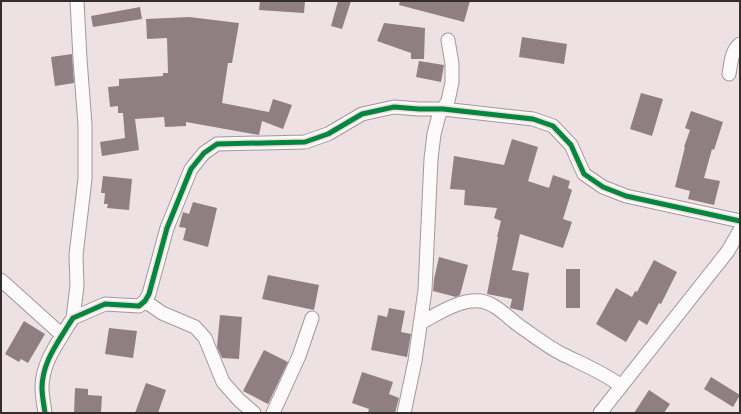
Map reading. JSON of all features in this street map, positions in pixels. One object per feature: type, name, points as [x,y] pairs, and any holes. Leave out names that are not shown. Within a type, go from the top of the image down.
[{"type":"street","points":[[45,413],[42,389],[43,375],[48,359],[73,318],[77,286],[76,255],[85,179],[85,125],[77,1]]},
{"type":"street","points":[[404,413],[415,361],[425,290],[431,159],[434,134],[439,116],[448,101],[452,82],[452,64],[448,40]]},
{"type":"street","points":[[729,74],[733,55],[736,47],[740,44]]},
{"type":"street","points":[[73,318],[105,304],[139,306],[145,301],[149,294],[167,228],[191,169],[204,152],[217,144],[305,142],[328,134],[362,114],[394,108],[443,109],[533,119],[553,126],[571,145],[584,174],[603,187],[626,196],[740,221]]},
{"type":"street","points":[[600,413],[728,251],[740,230]]},
{"type":"street","points":[[1,280],[62,336]]},
{"type":"street","points":[[145,301],[162,313],[195,327],[205,338],[223,382],[239,400],[254,413]]},
{"type":"street","points":[[420,323],[442,311],[465,302],[480,301],[494,306],[509,319],[560,353],[607,375],[621,386]]},
{"type":"street","points":[[273,413],[299,356],[312,318]]},
{"type":"building","points":[[260,1],[305,1],[304,13],[259,10]]},
{"type":"building","points":[[338,1],[351,1],[342,29],[331,26]]},
{"type":"building","points":[[400,1],[470,1],[464,22],[399,5]]},
{"type":"building","points":[[140,7],[142,19],[93,27],[91,16]]},
{"type":"building","points":[[189,17],[239,23],[232,63],[228,63],[222,103],[269,112],[273,99],[292,105],[283,129],[262,121],[259,135],[186,122],[186,126],[165,127],[164,117],[135,119],[139,150],[102,156],[100,142],[125,138],[123,113],[118,113],[118,106],[110,107],[108,87],[119,86],[119,79],[163,76],[163,73],[168,73],[167,38],[147,39],[146,19]]},
{"type":"building","points":[[384,23],[425,28],[424,59],[411,59],[411,53],[377,41]]},
{"type":"building","points":[[522,37],[567,44],[564,64],[519,57]]},
{"type":"building","points":[[72,54],[74,83],[55,86],[51,57]]},
{"type":"building","points":[[419,61],[444,65],[441,82],[416,77]]},
{"type":"building","points":[[641,93],[663,99],[652,136],[630,129]]},
{"type":"building","points":[[691,111],[723,122],[714,150],[712,149],[704,178],[720,181],[714,205],[688,199],[690,191],[675,187],[684,147],[690,130],[685,128]]},
{"type":"building","points":[[512,139],[538,147],[528,181],[549,188],[553,175],[570,181],[568,188],[572,190],[563,219],[572,222],[563,248],[520,234],[512,270],[529,273],[523,311],[510,308],[512,299],[487,294],[501,221],[494,218],[497,208],[464,205],[465,190],[450,189],[454,156],[504,165]]},
{"type":"building","points":[[103,176],[132,179],[129,210],[107,208],[108,204],[104,204],[105,193],[101,193]]},
{"type":"building","points":[[193,202],[217,208],[208,247],[183,240],[186,228],[179,227],[183,212],[189,214]]},
{"type":"building","points":[[439,257],[468,265],[460,295],[456,297],[433,291]]},
{"type":"building","points":[[654,260],[677,272],[661,304],[659,303],[647,325],[639,320],[626,342],[596,324],[616,288],[632,297],[635,291],[637,292]]},
{"type":"building","points":[[566,269],[580,269],[580,308],[566,308]]},
{"type":"building","points":[[268,275],[319,285],[314,310],[262,299]]},
{"type":"building","points":[[389,308],[405,311],[401,332],[411,334],[407,357],[371,350],[378,315],[387,317]]},
{"type":"building","points":[[220,315],[242,317],[239,359],[222,358],[217,347]]},
{"type":"building","points":[[24,321],[45,334],[28,363],[21,359],[19,362],[5,354]]},
{"type":"building","points":[[109,328],[137,331],[133,358],[105,354]]},
{"type":"building","points":[[264,350],[288,362],[268,404],[243,391]]},
{"type":"building","points":[[362,372],[393,382],[389,394],[399,398],[395,413],[368,413],[369,409],[352,403]]},
{"type":"building","points":[[711,377],[740,395],[733,407],[704,389]]},
{"type":"building","points":[[146,383],[166,390],[158,413],[135,413]]},
{"type":"building","points":[[75,388],[88,389],[88,395],[102,396],[101,413],[74,413]]},
{"type":"building","points":[[649,390],[670,404],[664,413],[634,413]]},
{"type":"cycle path","points":[[45,413],[42,388],[47,362],[69,324],[73,318],[105,304],[139,306],[145,301],[149,294],[167,228],[191,169],[204,153],[217,144],[305,142],[328,134],[362,114],[394,107],[443,109],[533,119],[553,126],[571,145],[584,174],[603,187],[626,196],[740,221]]}]
